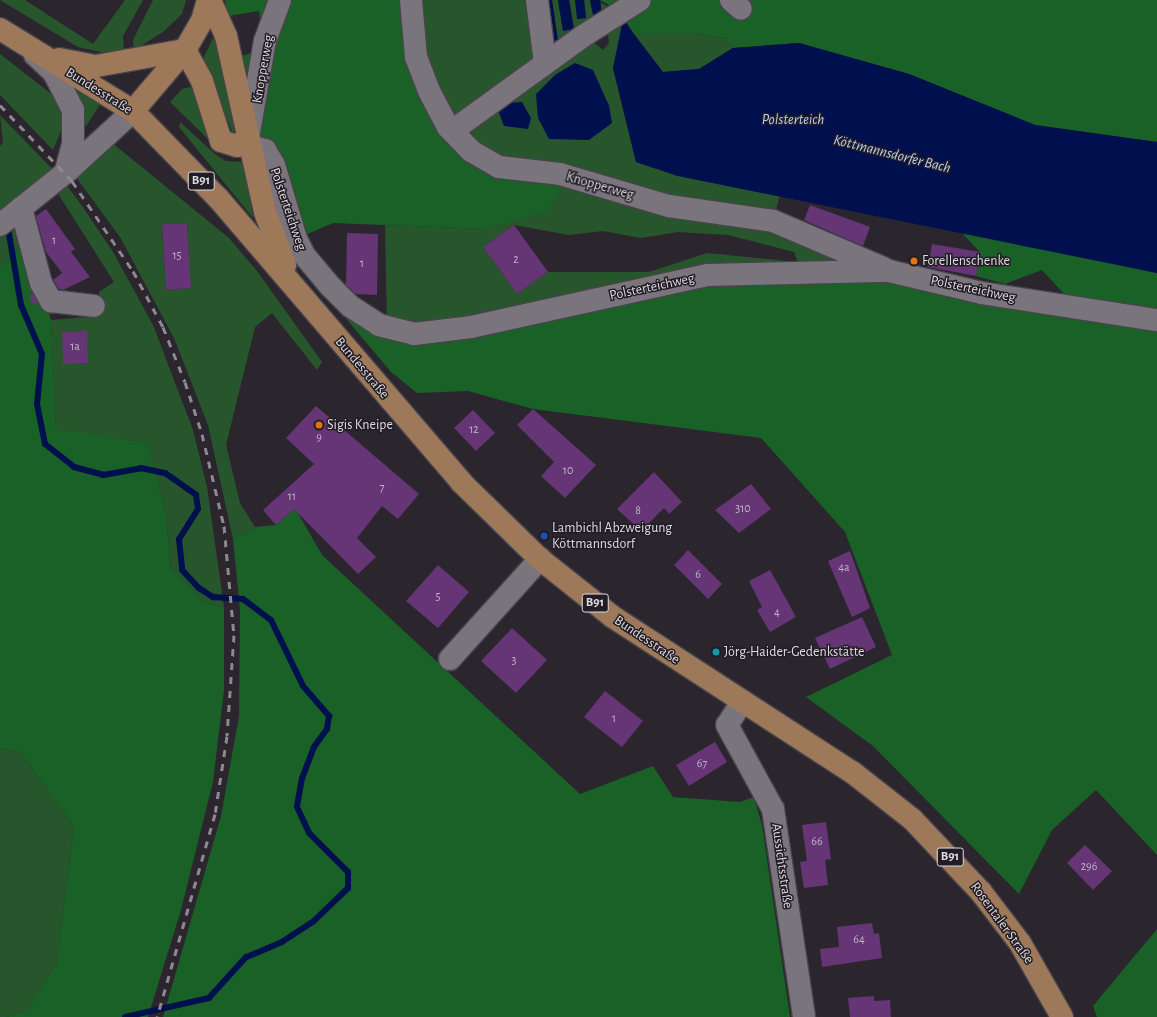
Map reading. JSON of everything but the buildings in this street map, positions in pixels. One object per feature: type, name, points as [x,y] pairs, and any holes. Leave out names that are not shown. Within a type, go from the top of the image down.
[{"type":"main road","points":[[133,111],[185,50],[202,20],[209,0]]},
{"type":"main road","points":[[209,0],[226,36],[272,238],[302,295]]},
{"type":"main road","name":"Bundesstraße","points":[[0,29],[133,111],[218,198],[450,471],[540,559],[613,617],[796,737]]},
{"type":"main road","points":[[24,45],[67,62],[96,66],[185,50]]},
{"type":"main road","points":[[185,50],[202,81],[221,141],[237,146],[249,142]]},
{"type":"main road","name":"Rosentaler Straße","points":[[796,737],[886,797],[934,839],[981,892],[1020,943],[1062,1017]]},
{"type":"street","name":"Knopperweg","points":[[249,142],[266,41],[280,0]]},
{"type":"street","name":"Knopperweg","points":[[410,0],[416,57],[429,91],[452,131],[471,151],[499,167],[560,174],[669,206],[773,221],[889,271]]},
{"type":"street","points":[[537,0],[545,63]]},
{"type":"street","points":[[452,131],[545,63],[640,0]]},
{"type":"street","points":[[24,45],[54,73],[73,110],[73,144],[59,179]]},
{"type":"street","points":[[0,225],[59,179],[133,111]]},
{"type":"street","name":"Polsterteichweg","points":[[249,142],[265,150],[274,165],[296,239],[304,256],[350,306],[379,325],[414,334],[471,327],[708,275],[889,271],[982,293],[1157,320]]},
{"type":"street","points":[[21,208],[41,283],[51,301],[94,306]]},
{"type":"street","points":[[450,659],[540,559]]},
{"type":"street","name":"Aussichtsstraße","points":[[742,702],[727,726],[753,768],[773,809],[804,1017]]},
{"type":"green space","points":[[0,0],[25,0],[93,44],[125,0],[143,0],[123,36],[124,52],[109,54],[78,47]]},
{"type":"green space","points":[[153,0],[186,0],[182,14],[163,32],[134,50],[133,40]]},
{"type":"green space","points":[[225,0],[411,0],[416,57],[471,151],[560,174],[559,190],[548,211],[484,229],[333,223],[296,239],[254,120],[241,56],[264,50],[259,11],[228,16]]},
{"type":"green space","points":[[411,0],[542,0],[558,41],[552,0],[558,0],[563,31],[574,29],[569,0],[575,0],[578,19],[586,18],[584,0],[590,0],[593,15],[602,14],[600,3],[620,11],[623,20],[613,68],[636,162],[678,176],[780,195],[773,221],[889,271],[471,327],[387,327],[385,225],[484,229],[499,167],[448,127]],"holes":[[[601,31],[608,35],[609,43],[603,50],[592,41]],[[592,70],[609,106],[536,94]],[[514,225],[569,235],[603,231],[641,238],[678,232],[728,235],[794,252],[798,262],[707,253],[649,272],[548,272],[517,294],[483,247]]]},
{"type":"green space","points":[[600,0],[1157,0],[1157,142],[1035,125],[909,74],[799,43],[733,48],[728,39],[697,34],[634,34],[620,11]]},
{"type":"green space","points":[[215,34],[234,113],[234,136],[203,59]]},
{"type":"green space","points":[[634,34],[697,34],[729,39],[733,48],[699,69],[663,72]]},
{"type":"green space","points":[[0,54],[54,96],[63,113],[64,124],[53,150],[0,95]]},
{"type":"green space","points":[[190,87],[195,89],[212,143],[170,102],[182,89]]},
{"type":"green space","points":[[77,89],[101,103],[86,126],[84,125]]},
{"type":"green space","points":[[0,115],[60,177],[80,203],[113,252],[153,325],[193,430],[207,487],[224,607],[205,602],[171,568],[166,514],[148,443],[56,430],[51,320],[99,316],[99,292],[114,282],[52,184],[21,208],[29,240],[0,267],[0,146],[3,143]]},
{"type":"green space","points":[[180,122],[216,155],[226,161],[244,162],[253,218],[179,127]]},
{"type":"green space","points":[[106,138],[229,238],[257,271],[322,362],[317,370],[272,313],[255,327],[226,445],[240,503],[255,527],[233,539],[208,425],[174,338],[120,237],[70,169]],"holes":[[[187,223],[190,288],[166,290],[162,224]]]},
{"type":"green space","points":[[960,231],[1157,273],[1157,855],[1096,790],[1052,830],[1019,894],[873,746],[806,697],[892,655],[845,532],[761,438],[533,409],[468,391],[417,393],[391,372],[338,309],[414,334],[707,275],[889,271],[1105,312],[1064,294],[1042,270],[1005,284],[976,276],[980,252]]},
{"type":"green space","points":[[29,240],[51,320],[56,429],[148,443],[166,514],[171,568],[205,602],[224,607],[224,690],[213,782],[181,910],[148,1017],[7,1017],[27,1009],[56,965],[74,827],[20,752],[0,749],[0,267]]},
{"type":"green space","points":[[295,508],[322,555],[580,794],[653,766],[673,797],[740,802],[754,797],[762,825],[790,1017],[163,1017],[221,816],[239,716],[240,610],[233,539],[255,527],[276,525]]},
{"type":"green space","points":[[0,749],[20,752],[74,827],[56,965],[27,1009],[7,1017],[0,1017]]},
{"type":"green space","points":[[1157,929],[1157,1017],[1097,1017],[1093,1006]]},
{"type":"water","points":[[542,0],[552,0],[558,41],[548,43]]},
{"type":"water","points":[[558,0],[569,0],[574,29],[563,31]]},
{"type":"water","points":[[575,0],[584,0],[586,18],[577,19]]},
{"type":"water","points":[[590,0],[600,0],[602,14],[593,15]]},
{"type":"water","name":"Polsterteich","points":[[623,20],[663,72],[699,69],[733,48],[799,43],[909,74],[1035,125],[1157,142],[1157,273],[678,176],[636,162],[613,68]]},
{"type":"water","points":[[575,63],[593,70],[609,106],[612,123],[589,140],[549,139],[538,118],[536,94],[555,75]]},
{"type":"water","points":[[522,102],[531,118],[528,129],[504,126],[498,110],[508,103]]},
{"type":"waterway","points":[[8,228],[21,305],[42,354],[37,404],[45,444],[74,467],[103,475],[141,468],[165,473],[196,495],[198,509],[179,539],[182,570],[199,588],[213,597],[243,599],[271,620],[303,686],[329,716],[327,729],[314,747],[302,778],[297,807],[309,833],[348,872],[348,888],[314,921],[282,942],[246,957],[209,998],[125,1017]]},
{"type":"railway","points":[[0,105],[72,181],[133,271],[163,327],[185,382],[202,434],[224,526],[234,635],[227,736],[215,814],[157,1017]]},
{"type":"place","name":"Forellenschenke","points":[[914,261]]},
{"type":"place","name":"Sigis Kneipe","points":[[319,425]]},
{"type":"place","name":"Lambichl Abzweigung Köttmannsdorf","points":[[544,536]]},
{"type":"place","name":"Jörg-Haider-Gedenkstätte","points":[[716,652]]},
{"type":"water label","name":"Köttmannsdorfer Bach","points":[[892,154]]}]
